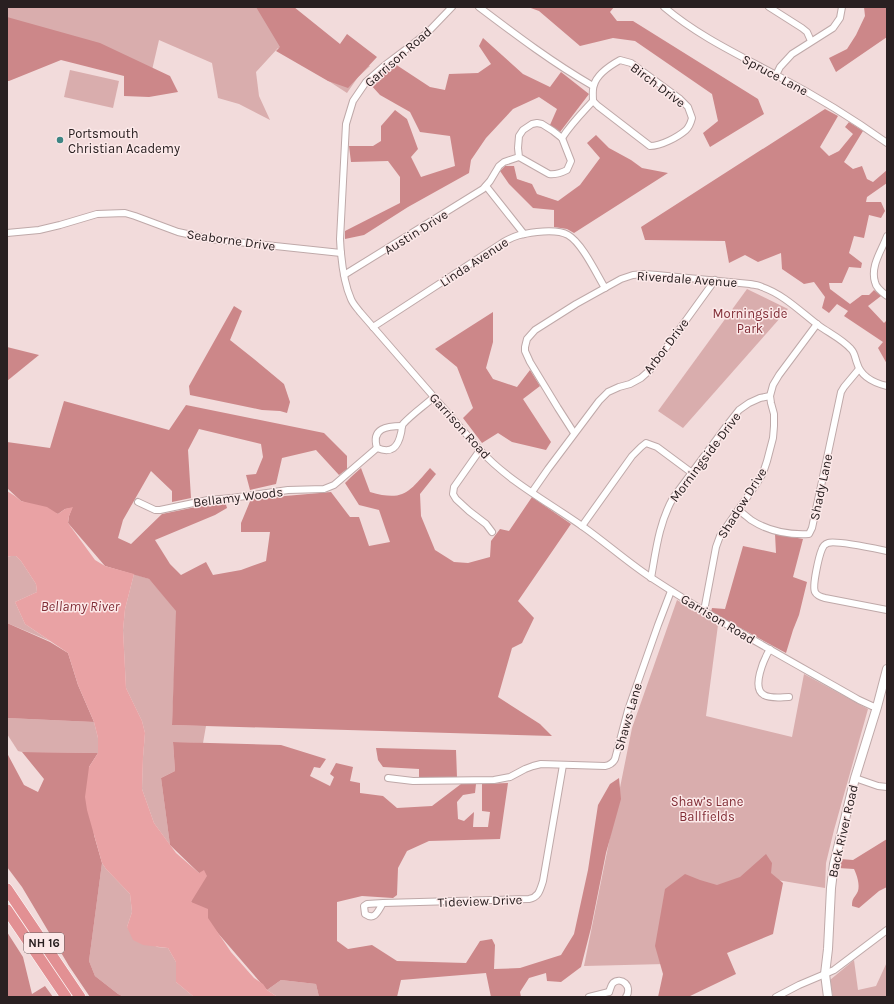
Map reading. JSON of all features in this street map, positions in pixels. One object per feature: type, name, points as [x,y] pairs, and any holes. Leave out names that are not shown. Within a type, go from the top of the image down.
[{"type":"highway","name":"NH 16","points":[[7,889],[80,997]]},
{"type":"highway","name":"NH 16","points":[[7,910],[66,997]]},
{"type":"street","name":"Garrison Road","points":[[452,7],[427,33],[384,66],[366,82],[352,101],[346,124],[340,226],[344,276],[351,299],[360,312],[480,450],[496,465],[671,591],[859,700],[877,707]]},
{"type":"street","points":[[479,7],[519,38],[574,75],[594,86],[593,101],[569,127],[562,138]]},
{"type":"street","name":"Spruce Lane","points":[[664,7],[703,35],[844,113],[887,143]]},
{"type":"street","points":[[769,7],[807,32],[811,41]]},
{"type":"street","points":[[776,75],[780,67],[792,54],[833,28],[840,18],[842,7]]},
{"type":"street","name":"Birch Drive","points":[[593,101],[650,146],[656,146],[678,136],[688,129],[692,118],[688,107],[680,99],[631,63],[620,60],[610,65],[597,78],[594,86]]},
{"type":"street","points":[[519,157],[519,136],[523,130],[532,124],[537,123],[542,124],[562,138],[570,161],[567,170],[555,175],[549,174],[519,157],[504,162],[499,166],[486,186],[524,234]]},
{"type":"street","name":"Austin Drive","points":[[344,276],[486,186]]},
{"type":"street","name":"Seaborne Drive","points":[[7,233],[39,230],[97,214],[125,213],[178,232],[210,239],[341,253]]},
{"type":"street","name":"Linda Avenue","points":[[373,327],[502,243],[512,237],[524,234],[549,231],[567,234],[576,242],[605,288]]},
{"type":"street","points":[[887,236],[874,270],[875,283],[887,296]]},
{"type":"street","name":"Riverdale Avenue","points":[[574,433],[530,362],[525,351],[527,339],[535,330],[576,304],[621,279],[633,275],[645,274],[762,286],[774,292],[817,324]]},
{"type":"street","name":"Arbor Drive","points":[[532,492],[599,401],[608,392],[630,384],[641,378],[650,370],[715,280]]},
{"type":"street","points":[[770,396],[773,385],[779,375],[817,324],[846,344],[852,350],[859,369],[863,374],[870,380],[887,386]]},
{"type":"street","name":"Shady Lane","points":[[738,510],[762,526],[797,535],[809,534],[812,528],[841,392],[859,369]]},
{"type":"street","name":"Morningside Drive","points":[[651,578],[660,532],[667,509],[673,498],[739,410],[760,398],[770,396]]},
{"type":"street","name":"Shadow Drive","points":[[704,611],[716,547],[720,536],[763,473],[767,461],[773,438],[774,426],[774,414],[770,396]]},
{"type":"street","points":[[402,426],[390,426],[380,430],[377,433],[376,438],[377,448],[391,450],[395,447],[399,441],[402,426],[434,397]]},
{"type":"street","points":[[582,526],[632,456],[641,446],[646,443],[657,447],[692,473]]},
{"type":"street","name":"Bellamy Woods","points":[[138,502],[155,510],[160,510],[208,500],[288,490],[330,488],[377,448]]},
{"type":"street","points":[[480,450],[454,487],[453,494],[460,503],[486,524],[492,532]]},
{"type":"street","points":[[887,551],[837,542],[824,545],[814,589],[819,596],[825,598],[887,610]]},
{"type":"street","name":"Shaws Lane","points":[[388,778],[413,781],[494,780],[510,777],[533,766],[541,764],[609,765],[616,759],[628,710],[671,591]]},
{"type":"street","points":[[770,649],[762,666],[759,684],[761,692],[768,697],[789,697]]},
{"type":"street","name":"Back River Road","points":[[828,997],[825,974],[832,876],[838,844],[887,669]]},
{"type":"street","name":"Tideview Drive","points":[[383,903],[529,899],[537,896],[543,882],[563,765]]},
{"type":"street","points":[[856,778],[878,786],[887,787]]},
{"type":"street","points":[[776,997],[804,982],[825,974],[844,962],[887,930]]},
{"type":"street","points":[[589,997],[611,995],[614,983],[618,981],[626,983],[628,987],[628,994],[626,997]]},
{"type":"green space","points":[[7,7],[257,7],[370,66],[358,77],[347,93],[278,48],[256,72],[259,96],[270,120],[239,104],[218,98],[212,63],[159,40],[152,70],[7,38]]},
{"type":"green space","points":[[70,70],[119,81],[113,108],[64,97]]},
{"type":"green space","name":"Morningside Park","points":[[747,289],[788,309],[683,428],[658,411]]},
{"type":"green space","points":[[16,556],[21,561],[36,584],[37,592],[15,602],[25,624],[50,641],[7,623],[7,557]]},
{"type":"green space","points":[[134,574],[149,579],[177,611],[172,725],[206,726],[203,743],[173,742],[175,771],[161,778],[170,845],[154,823],[142,789],[145,733],[142,721],[126,688],[123,630],[125,609]]},
{"type":"green space","name":"Shaw’s Lane Ballfields","points":[[677,600],[718,625],[706,716],[792,737],[804,674],[868,709],[826,863],[825,888],[777,880],[665,964],[584,966],[632,728]]},
{"type":"green space","points":[[7,718],[94,722],[98,738],[98,753],[18,751],[7,734]]},
{"type":"green space","points":[[102,863],[130,894],[132,912],[127,927],[157,947],[168,948],[176,962],[176,982],[194,997],[124,997],[95,976],[89,961]]},
{"type":"green space","points":[[854,960],[858,990],[876,986],[887,962],[887,997],[833,997],[830,980]]},
{"type":"green space","points":[[281,980],[316,984],[319,997],[276,997],[267,990]]},
{"type":"shaded area","points":[[256,7],[294,7],[340,44],[347,34],[377,57],[348,88],[328,81],[276,51],[280,47]]},
{"type":"shaded area","points":[[528,7],[614,7],[610,12],[617,21],[633,21],[758,99],[764,114],[710,147],[703,133],[718,121],[712,94],[635,41],[613,38],[580,46],[539,11]]},
{"type":"shaded area","points":[[864,7],[887,7],[887,37],[836,72],[829,58],[847,49],[865,16]]},
{"type":"shaded area","points":[[7,17],[100,43],[170,76],[178,92],[149,97],[124,96],[124,76],[61,60],[7,81]]},
{"type":"shaded area","points":[[483,38],[523,74],[550,87],[561,72],[589,94],[560,132],[550,125],[557,109],[539,97],[513,109],[486,138],[471,160],[469,173],[408,207],[364,235],[345,239],[345,231],[400,203],[400,177],[388,161],[351,162],[349,146],[373,146],[381,141],[381,126],[395,110],[407,119],[418,149],[411,157],[421,177],[455,166],[450,136],[420,132],[410,112],[380,95],[370,84],[395,64],[430,87],[445,90],[449,74],[478,73],[491,64],[479,46]]},
{"type":"shaded area","points":[[825,109],[838,116],[820,147],[829,156],[839,151],[853,134],[845,127],[849,122],[863,131],[844,162],[853,169],[862,166],[867,179],[873,182],[887,170],[887,183],[867,197],[866,202],[881,202],[885,211],[881,218],[869,215],[864,238],[854,236],[849,253],[862,263],[861,268],[849,267],[842,283],[829,283],[830,289],[850,304],[862,295],[869,295],[874,290],[881,296],[868,306],[884,323],[887,320],[887,364],[878,348],[883,342],[844,316],[848,311],[837,304],[829,313],[822,308],[825,297],[814,282],[804,284],[782,269],[781,253],[758,262],[745,255],[729,263],[725,241],[645,240],[641,227]]},
{"type":"shaded area","points":[[596,135],[609,148],[642,168],[668,173],[574,233],[567,229],[554,227],[554,210],[533,208],[509,184],[500,171],[505,166],[514,166],[517,179],[532,184],[537,194],[558,201],[580,185],[600,158],[587,143]]},
{"type":"shaded area","points":[[234,306],[242,311],[230,340],[284,384],[290,402],[287,413],[262,410],[190,395],[189,386]]},
{"type":"shaded area","points":[[493,312],[493,342],[486,368],[493,379],[517,387],[530,370],[540,386],[523,399],[551,442],[546,450],[512,442],[498,433],[482,443],[463,418],[473,408],[457,367],[435,349]]},
{"type":"shaded area","points":[[7,347],[39,355],[7,381]]},
{"type":"shaded area","points":[[64,401],[169,430],[186,405],[324,433],[347,456],[347,469],[339,475],[316,450],[282,458],[276,484],[250,490],[246,475],[256,474],[263,457],[261,444],[199,429],[188,450],[191,498],[172,502],[172,491],[151,471],[123,520],[118,538],[131,544],[162,514],[225,501],[227,508],[215,515],[155,540],[170,564],[181,575],[206,562],[213,575],[241,570],[266,561],[270,532],[241,532],[241,523],[251,499],[331,492],[350,517],[359,517],[369,546],[390,542],[379,510],[359,505],[345,483],[361,468],[370,492],[391,496],[405,493],[411,489],[430,468],[436,474],[420,494],[421,516],[435,550],[454,562],[468,563],[490,557],[491,541],[500,529],[509,531],[532,497],[571,524],[518,601],[534,618],[522,643],[512,648],[498,697],[540,724],[552,736],[172,725],[176,611],[149,579],[105,566],[68,523],[72,508],[65,509],[58,514],[21,501],[7,488],[7,442],[50,448]]},
{"type":"shaded area","points":[[775,534],[803,539],[793,577],[807,582],[799,615],[786,653],[711,612],[712,608],[725,609],[743,546],[776,553]]},
{"type":"shaded area","points":[[7,623],[50,642],[68,653],[78,685],[94,722],[7,718]]},
{"type":"shaded area","points":[[173,742],[281,745],[326,759],[320,768],[314,767],[310,776],[330,786],[334,777],[330,774],[336,763],[353,767],[350,781],[360,783],[360,793],[383,796],[397,808],[432,806],[461,784],[476,784],[475,793],[463,795],[457,802],[458,819],[464,821],[474,812],[473,827],[488,827],[490,812],[482,811],[482,784],[508,783],[500,839],[429,841],[407,851],[398,868],[397,895],[393,898],[362,896],[337,902],[337,941],[348,949],[372,945],[397,961],[466,963],[480,941],[492,939],[495,945],[494,969],[520,968],[561,955],[574,934],[588,870],[598,805],[610,784],[619,778],[621,799],[606,853],[591,928],[581,967],[561,982],[547,981],[546,973],[529,978],[520,992],[521,997],[491,997],[486,973],[401,980],[397,997],[319,997],[316,984],[281,980],[267,990],[191,902],[199,873],[170,845],[161,778],[175,771]]},
{"type":"shaded area","points":[[376,748],[456,750],[457,777],[419,777],[419,769],[383,767],[378,760]]},
{"type":"shaded area","points":[[22,752],[98,753],[89,767],[94,835],[102,863],[89,961],[95,976],[124,997],[90,997],[69,966],[22,887],[7,867],[7,753],[24,785],[38,792],[44,779]]},
{"type":"shaded area","points":[[887,839],[887,887],[879,891],[859,908],[852,906],[853,899],[858,891],[858,880],[854,869],[838,868],[840,859],[853,860]]},
{"type":"shaded area","points":[[766,854],[772,863],[771,873],[783,883],[773,934],[727,953],[736,974],[688,997],[658,997],[663,974],[655,946],[665,889],[685,874],[717,885],[740,877]]},
{"type":"shaded area","points":[[7,932],[23,957],[32,994],[45,986],[53,997],[7,997]]},
{"type":"water","name":"Bellamy River","points":[[7,491],[21,501],[47,507],[58,514],[65,509],[73,507],[68,523],[95,560],[105,566],[134,574],[125,609],[123,630],[126,688],[142,721],[145,733],[142,789],[154,823],[176,853],[199,873],[204,870],[207,876],[191,902],[208,909],[208,918],[231,952],[254,978],[263,984],[267,990],[276,997],[194,997],[176,982],[176,962],[168,948],[143,945],[133,940],[127,927],[132,912],[130,894],[102,863],[87,810],[85,797],[89,767],[98,753],[98,738],[94,722],[78,685],[68,653],[25,624],[15,602],[37,592],[36,584],[21,561],[16,556],[7,557]]},
{"type":"place","name":"Portsmouth Christian Academy","points":[[60,140]]}]
